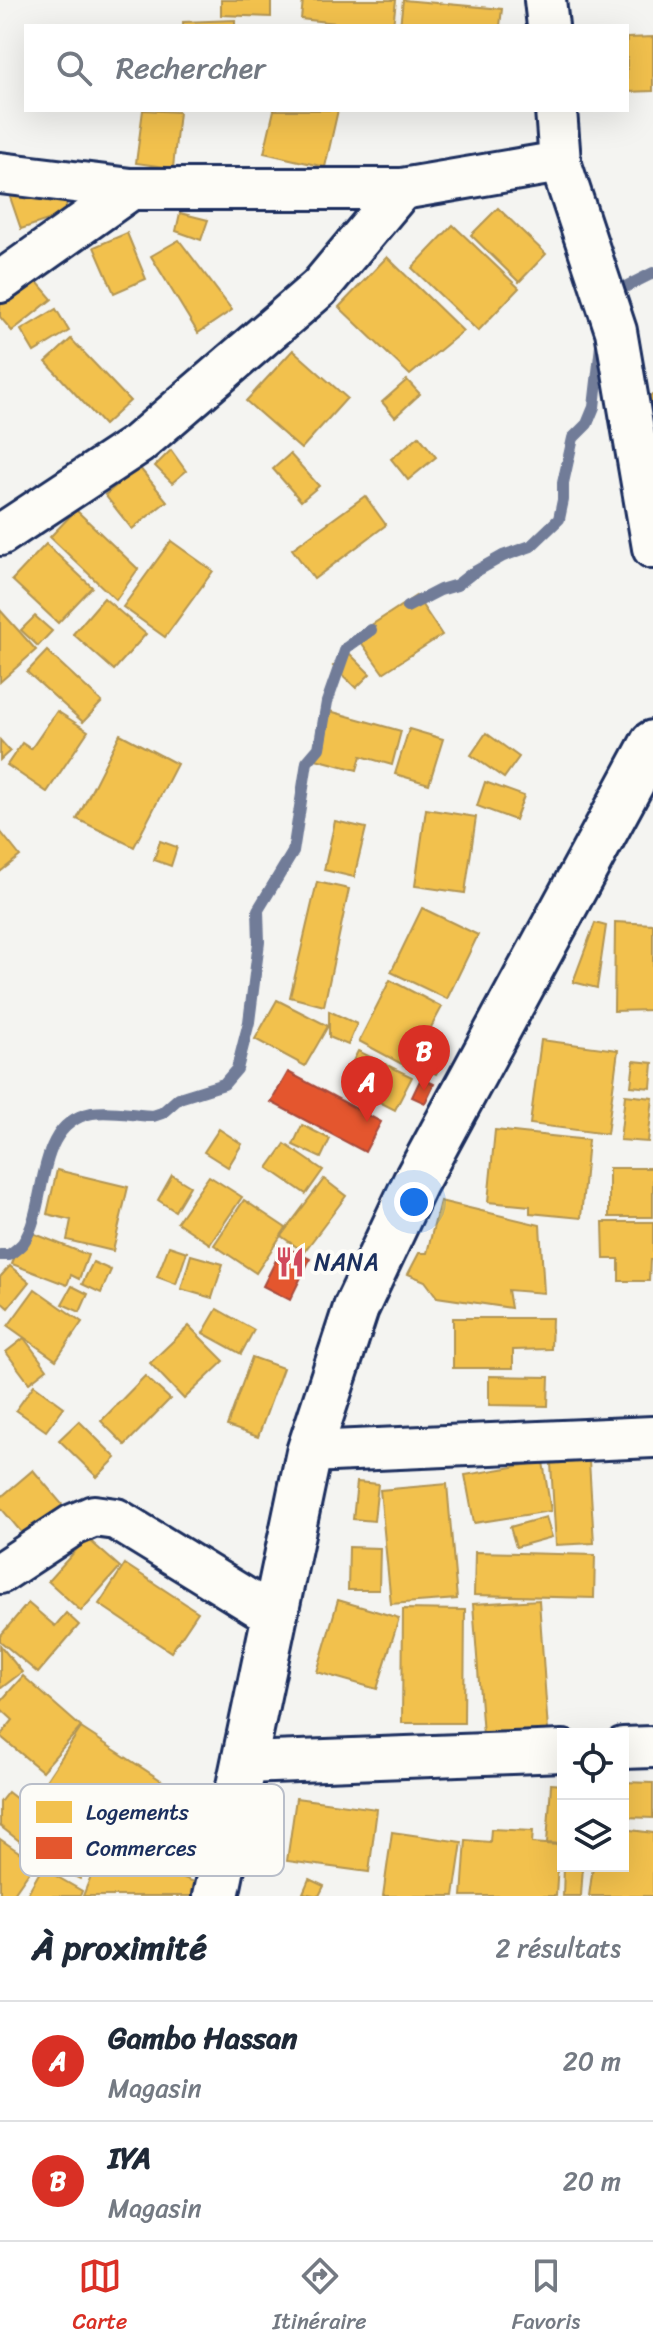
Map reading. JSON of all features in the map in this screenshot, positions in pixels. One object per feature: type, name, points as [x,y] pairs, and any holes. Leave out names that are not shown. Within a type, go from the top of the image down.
[{"type":"street","points":[[545,0],[548,24]]},
{"type":"street","points":[[556,112],[560,162],[616,331],[653,548]]},
{"type":"street","points":[[0,173],[131,189],[402,189],[560,162]]},
{"type":"street","points":[[0,282],[131,189]]},
{"type":"street","points":[[0,535],[138,444],[319,288],[402,189]]},
{"type":"street","points":[[240,1784],[309,1452],[356,1308],[415,1183],[653,743]]},
{"type":"street","points":[[309,1452],[653,1437]]},
{"type":"street","points":[[0,1573],[73,1525],[94,1516],[116,1519],[274,1616]]},
{"type":"street","points":[[629,1748],[653,1747]]},
{"type":"street","points":[[245,1763],[557,1751]]},
{"type":"street","points":[[216,1896],[220,1876]]},
{"type":"building: Logements","points":[[221,0],[271,0],[271,17],[221,15]]},
{"type":"building: Logements","points":[[303,0],[396,0],[393,24],[345,24],[301,19]]},
{"type":"building: Logements","points":[[403,0],[502,9],[500,24],[400,24]]},
{"type":"building: Logements","points":[[235,20],[235,24],[183,24]]},
{"type":"building: Logements","points":[[653,37],[653,91],[629,92],[629,38]]},
{"type":"building: Logements","points":[[143,112],[179,112],[173,168],[136,163]]},
{"type":"building: Logements","points":[[274,112],[338,112],[325,167],[264,153]]},
{"type":"building: Logements","points":[[56,178],[69,213],[21,229],[9,194]]},
{"type":"building: Logements","points":[[498,208],[546,254],[519,282],[471,235]]},
{"type":"building: Logements","points":[[180,213],[208,220],[201,240],[176,231]]},
{"type":"building: Logements","points":[[453,225],[519,288],[478,331],[412,268]]},
{"type":"building: Logements","points":[[127,233],[146,279],[114,293],[94,247]]},
{"type":"building: Logements","points":[[179,240],[232,310],[198,333],[151,256]]},
{"type":"building: Logements","points":[[387,257],[463,331],[410,375],[339,307]]},
{"type":"building: Logements","points":[[32,276],[52,299],[12,331],[0,317],[0,303]]},
{"type":"building: Logements","points":[[56,309],[69,331],[34,352],[21,330]]},
{"type":"building: Logements","points":[[71,339],[130,401],[104,425],[46,362]]},
{"type":"building: Logements","points":[[293,350],[347,398],[301,449],[246,401]]},
{"type":"building: Logements","points":[[407,380],[420,394],[395,417],[382,402]]},
{"type":"building: Logements","points":[[653,395],[653,433],[643,397]]},
{"type":"building: Logements","points":[[419,436],[436,457],[408,480],[391,459]]},
{"type":"building: Logements","points":[[171,450],[186,471],[172,483],[155,466]]},
{"type":"building: Logements","points":[[290,454],[319,486],[301,501],[273,469]]},
{"type":"building: Logements","points":[[139,467],[167,501],[132,529],[105,495]]},
{"type":"building: Logements","points":[[365,496],[386,525],[314,579],[292,549]]},
{"type":"building: Logements","points":[[76,510],[138,569],[116,600],[50,537]]},
{"type":"building: Logements","points":[[171,541],[213,571],[165,637],[123,607]]},
{"type":"building: Logements","points":[[46,544],[92,587],[58,623],[12,580]]},
{"type":"building: Logements","points":[[416,596],[442,635],[383,673],[356,635]]},
{"type":"building: Logements","points":[[104,598],[146,634],[114,670],[73,634]]},
{"type":"building: Logements","points":[[0,610],[36,650],[0,682]]},
{"type":"building: Logements","points":[[35,616],[52,631],[38,646],[21,630]]},
{"type":"building: Logements","points":[[47,651],[102,702],[83,722],[27,672]]},
{"type":"building: Logements","points":[[348,652],[370,674],[356,688],[333,666]]},
{"type":"building: Logements","points":[[326,710],[401,731],[392,765],[361,756],[357,770],[312,758]]},
{"type":"building: Logements","points":[[57,711],[88,731],[47,792],[7,765],[22,743],[31,749]]},
{"type":"building: Logements","points":[[409,729],[443,739],[429,784],[395,774]]},
{"type":"building: Logements","points":[[486,733],[519,757],[504,778],[471,755]]},
{"type":"building: Logements","points":[[120,734],[177,764],[134,847],[77,819]]},
{"type":"building: Logements","points":[[0,740],[10,751],[0,760]]},
{"type":"building: Logements","points":[[485,782],[524,796],[515,820],[477,806]]},
{"type":"building: Logements","points":[[426,809],[476,817],[465,893],[415,886]]},
{"type":"building: Logements","points":[[335,821],[366,828],[354,877],[324,870]]},
{"type":"building: Logements","points":[[0,831],[20,856],[0,872]]},
{"type":"building: Logements","points":[[160,841],[177,847],[171,866],[154,860]]},
{"type":"building: Logements","points":[[317,882],[349,889],[324,1006],[290,997]]},
{"type":"building: Logements","points":[[422,908],[478,935],[447,999],[391,972]]},
{"type":"building: Logements","points":[[615,922],[653,924],[653,1010],[614,1011]]},
{"type":"building: Logements","points":[[595,923],[606,926],[597,988],[573,982]]},
{"type":"building: Logements","points":[[390,980],[442,1007],[409,1068],[359,1041]]},
{"type":"building: Logements","points":[[277,1000],[328,1026],[305,1066],[255,1039]]},
{"type":"building: Logements","points":[[329,1011],[357,1024],[348,1045],[329,1037]]},
{"type":"building: Logements","points":[[541,1040],[618,1050],[607,1134],[530,1124]]},
{"type":"building: Logements","points":[[429,1048],[445,1056],[436,1074],[420,1066]]},
{"type":"building: Logements","points":[[358,1051],[412,1077],[395,1110],[342,1083]]},
{"type":"building: Logements","points":[[634,1061],[653,1063],[651,1088],[631,1086]]},
{"type":"building: Logements","points":[[625,1095],[653,1098],[648,1142],[620,1140]]},
{"type":"building: Logements","points":[[302,1125],[330,1139],[321,1158],[293,1145]]},
{"type":"building: Logements","points":[[219,1129],[242,1144],[228,1167],[204,1152]]},
{"type":"building: Logements","points":[[495,1130],[588,1140],[581,1218],[530,1213],[530,1206],[488,1202]]},
{"type":"building: Logements","points":[[285,1144],[323,1170],[306,1194],[268,1168]]},
{"type":"building: Logements","points":[[609,1168],[653,1168],[653,1217],[609,1217]]},
{"type":"building: Logements","points":[[57,1170],[128,1187],[113,1251],[67,1240],[71,1220],[47,1214]]},
{"type":"building: Logements","points":[[172,1175],[190,1186],[175,1211],[158,1200]]},
{"type":"building: Logements","points":[[209,1176],[242,1197],[210,1244],[177,1222]]},
{"type":"building: Logements","points":[[324,1179],[346,1196],[304,1252],[281,1236]]},
{"type":"building: Logements","points":[[244,1200],[286,1228],[256,1273],[214,1245]]},
{"type":"building: Logements","points":[[440,1201],[540,1225],[544,1293],[508,1290],[511,1308],[437,1297],[425,1281],[408,1274],[419,1253],[427,1253]]},
{"type":"building: Logements","points":[[603,1222],[653,1222],[653,1260],[650,1260],[649,1281],[619,1281],[619,1259],[604,1259]]},
{"type":"building: Logements","points":[[25,1230],[88,1255],[79,1279],[71,1275],[67,1285],[12,1264]]},
{"type":"building: Logements","points":[[169,1246],[187,1252],[176,1284],[157,1277]]},
{"type":"building: Logements","points":[[191,1255],[223,1264],[212,1298],[181,1289]]},
{"type":"building: Logements","points":[[93,1262],[111,1270],[101,1293],[82,1284]]},
{"type":"building: Logements","points":[[10,1266],[29,1282],[8,1308],[0,1301],[0,1277]]},
{"type":"building: Logements","points":[[72,1286],[88,1294],[80,1312],[62,1304]]},
{"type":"building: Logements","points":[[35,1289],[82,1322],[56,1360],[8,1326]]},
{"type":"building: Logements","points":[[217,1309],[254,1330],[241,1354],[203,1333]]},
{"type":"building: Logements","points":[[453,1318],[552,1318],[551,1349],[513,1350],[513,1368],[453,1368]]},
{"type":"building: Logements","points":[[189,1326],[224,1361],[184,1399],[150,1363]]},
{"type":"building: Logements","points":[[24,1338],[47,1369],[29,1383],[6,1352]]},
{"type":"building: Logements","points":[[252,1357],[283,1368],[258,1437],[227,1426]]},
{"type":"building: Logements","points":[[145,1376],[170,1399],[125,1445],[101,1421]]},
{"type":"building: Logements","points":[[489,1376],[549,1377],[548,1406],[489,1405]]},
{"type":"building: Logements","points":[[34,1385],[64,1407],[46,1431],[16,1410]]},
{"type":"building: Logements","points":[[79,1421],[116,1458],[97,1477],[59,1440]]},
{"type":"building: Logements","points":[[589,1461],[594,1543],[556,1545],[551,1464]]},
{"type":"building: Logements","points":[[543,1462],[551,1511],[474,1523],[465,1475]]},
{"type":"building: Logements","points":[[33,1470],[66,1509],[28,1540],[0,1507],[0,1498]]},
{"type":"building: Logements","points":[[357,1482],[378,1484],[374,1521],[353,1519]]},
{"type":"building: Logements","points":[[447,1484],[457,1599],[391,1604],[380,1490]]},
{"type":"building: Logements","points":[[546,1517],[552,1537],[516,1547],[510,1527]]},
{"type":"building: Logements","points":[[87,1538],[120,1567],[81,1611],[48,1581]]},
{"type":"building: Logements","points":[[349,1547],[380,1548],[379,1590],[348,1590]]},
{"type":"building: Logements","points":[[475,1552],[595,1555],[594,1598],[474,1595]]},
{"type":"building: Logements","points":[[125,1564],[198,1612],[171,1652],[99,1604]]},
{"type":"building: Logements","points":[[338,1600],[399,1618],[377,1689],[317,1672]]},
{"type":"building: Logements","points":[[539,1600],[548,1731],[483,1735],[473,1604]]},
{"type":"building: Logements","points":[[28,1603],[55,1626],[66,1613],[79,1625],[38,1673],[0,1641],[0,1636]]},
{"type":"building: Logements","points":[[403,1609],[465,1610],[464,1723],[402,1723]]},
{"type":"building: Logements","points":[[0,1645],[22,1672],[0,1689]]},
{"type":"building: Logements","points":[[23,1676],[81,1727],[42,1771],[0,1736],[13,1720],[0,1708],[0,1702]]},
{"type":"building: Logements","points":[[81,1728],[167,1784],[44,1784]]},
{"type":"building: Logements","points":[[629,1782],[653,1783],[653,1818],[629,1817]]},
{"type":"building: Logements","points":[[551,1784],[557,1784],[557,1844],[547,1843]]},
{"type":"building: Logements","points":[[8,1792],[20,1801],[20,1841],[0,1826],[0,1802]]},
{"type":"building: Logements","points":[[296,1798],[377,1809],[369,1872],[287,1861]]},
{"type":"building: Logements","points":[[491,1829],[533,1831],[532,1843],[557,1845],[556,1896],[462,1896],[466,1840],[490,1842]]},
{"type":"building: Logements","points":[[629,1830],[653,1833],[653,1896],[589,1896],[592,1872],[629,1872]]},
{"type":"building: Logements","points":[[392,1832],[462,1842],[454,1896],[383,1896]]},
{"type":"building: Logements","points":[[0,1839],[20,1853],[20,1876],[26,1876],[12,1896],[0,1896]]},
{"type":"building: Logements","points":[[564,1872],[583,1872],[581,1896],[563,1896]]},
{"type":"building: Logements","points":[[37,1876],[56,1876],[82,1891],[80,1896],[26,1896]]},
{"type":"building: Logements","points":[[91,1876],[179,1876],[202,1885],[198,1896],[83,1896]]},
{"type":"building: Logements","points":[[309,1879],[324,1886],[319,1896],[303,1893]]},
{"type":"building: Commerces","points":[[288,1072],[381,1122],[365,1152],[271,1102]]},
{"type":"building: Commerces","points":[[421,1078],[434,1084],[425,1103],[412,1097]]},
{"type":"building: Commerces","points":[[283,1246],[310,1259],[290,1300],[263,1286]]},
{"type":"waterway","points":[[614,301],[621,289],[653,273]]},
{"type":"waterway","points":[[407,607],[457,585],[503,556],[531,546],[559,519],[573,438],[587,424],[594,407],[602,337]]},
{"type":"waterway","points":[[0,1255],[9,1255],[23,1243],[31,1227],[51,1149],[60,1133],[73,1120],[99,1112],[153,1116],[162,1113],[179,1098],[224,1084],[237,1069],[249,1022],[259,942],[258,910],[293,852],[307,762],[319,748],[327,702],[346,648],[371,630]]},
{"type":"place","name":"IYA","points":[[424,1091]]},
{"type":"place","name":"Gambo Hassan","points":[[367,1122]]},
{"type":"place","name":"NANA","points":[[290,1262]]}]
